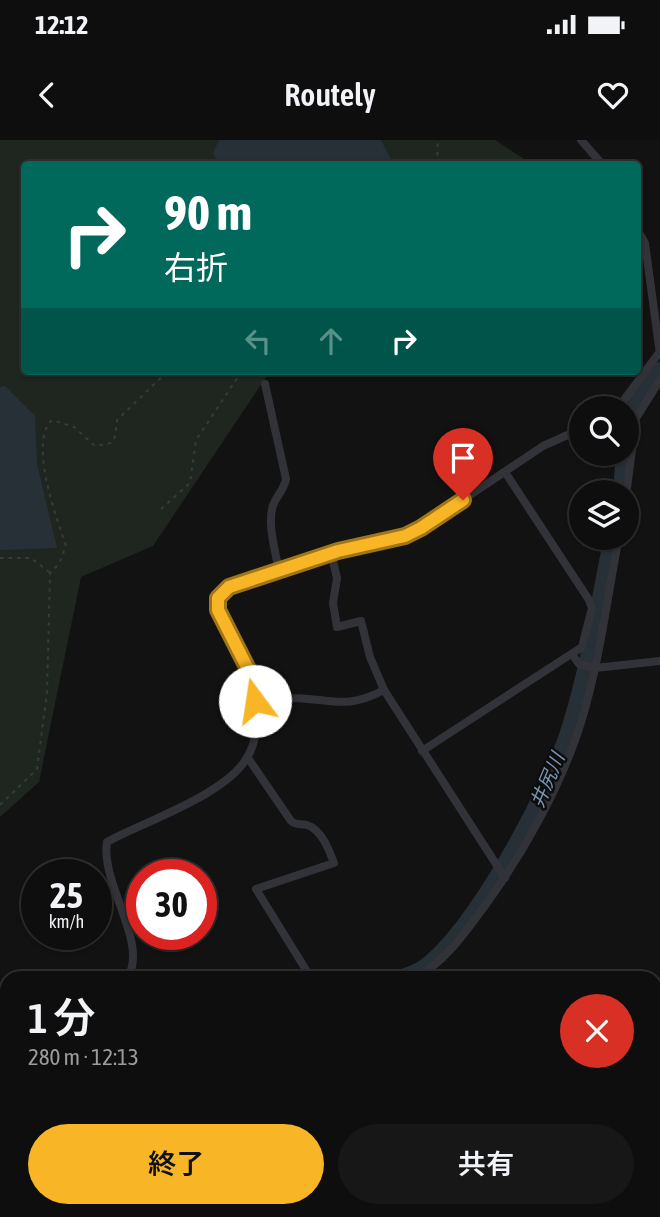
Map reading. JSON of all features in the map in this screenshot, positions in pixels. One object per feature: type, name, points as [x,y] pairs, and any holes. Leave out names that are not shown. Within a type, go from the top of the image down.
[{"type":"street","points":[[581,140],[599,161]]},
{"type":"street","points":[[627,396],[660,353],[645,243],[641,236]]},
{"type":"street","points":[[628,480],[636,418],[660,380]]},
{"type":"street","points":[[265,384],[286,479],[285,488],[272,506],[271,521],[279,572]]},
{"type":"street","points":[[130,971],[132,965],[130,938],[112,886],[105,851],[107,842],[203,796],[226,780],[248,758],[256,735],[255,701],[250,673],[218,610],[218,598],[229,587],[331,553],[405,536],[543,446],[569,434]]},
{"type":"street","points":[[422,751],[582,647],[592,608],[505,472]]},
{"type":"street","points":[[428,971],[449,954],[505,878],[555,786],[582,722],[617,550]]},
{"type":"street","points":[[331,553],[337,578],[333,603],[337,627],[361,621],[370,657],[384,690],[505,878]]},
{"type":"street","points":[[572,654],[579,664],[595,668],[660,661]]},
{"type":"street","points":[[255,701],[292,698],[340,703],[362,702],[384,690]]},
{"type":"street","points":[[248,758],[291,821],[295,825],[309,826],[322,836],[334,863],[256,889],[307,971]]},
{"type":"path","points":[[437,161],[438,140]]},
{"type":"path","points":[[0,805],[37,769],[47,692],[50,573],[59,564],[66,546],[57,524],[42,456],[41,438],[46,425],[52,420],[74,427],[95,446],[111,443],[115,437],[117,420],[164,375]]},
{"type":"path","points":[[161,509],[190,483],[196,440],[239,375]]},
{"type":"path","points":[[0,558],[31,558],[50,573]]},
{"type":"shaded area","points":[[0,140],[495,140],[527,161],[21,161],[21,375],[267,375],[153,546],[81,577],[39,782],[0,817]]},
{"type":"shaded area","points":[[219,140],[381,140],[392,161],[217,161],[213,153]]},
{"type":"shaded area","points":[[5,386],[35,416],[37,464],[57,548],[0,550],[0,387]]},
{"type":"waterway","name":"井尻川","points":[[639,396],[660,370]]},
{"type":"waterway","name":"井尻川","points":[[622,480],[623,466]]},
{"type":"waterway","name":"井尻川","points":[[418,971],[441,953],[486,894],[529,821],[546,785],[561,752],[577,703],[609,550]]},
{"type":"route","points":[[255,701],[250,673],[218,610],[220,593],[229,587],[338,551],[405,536],[463,500]]}]
